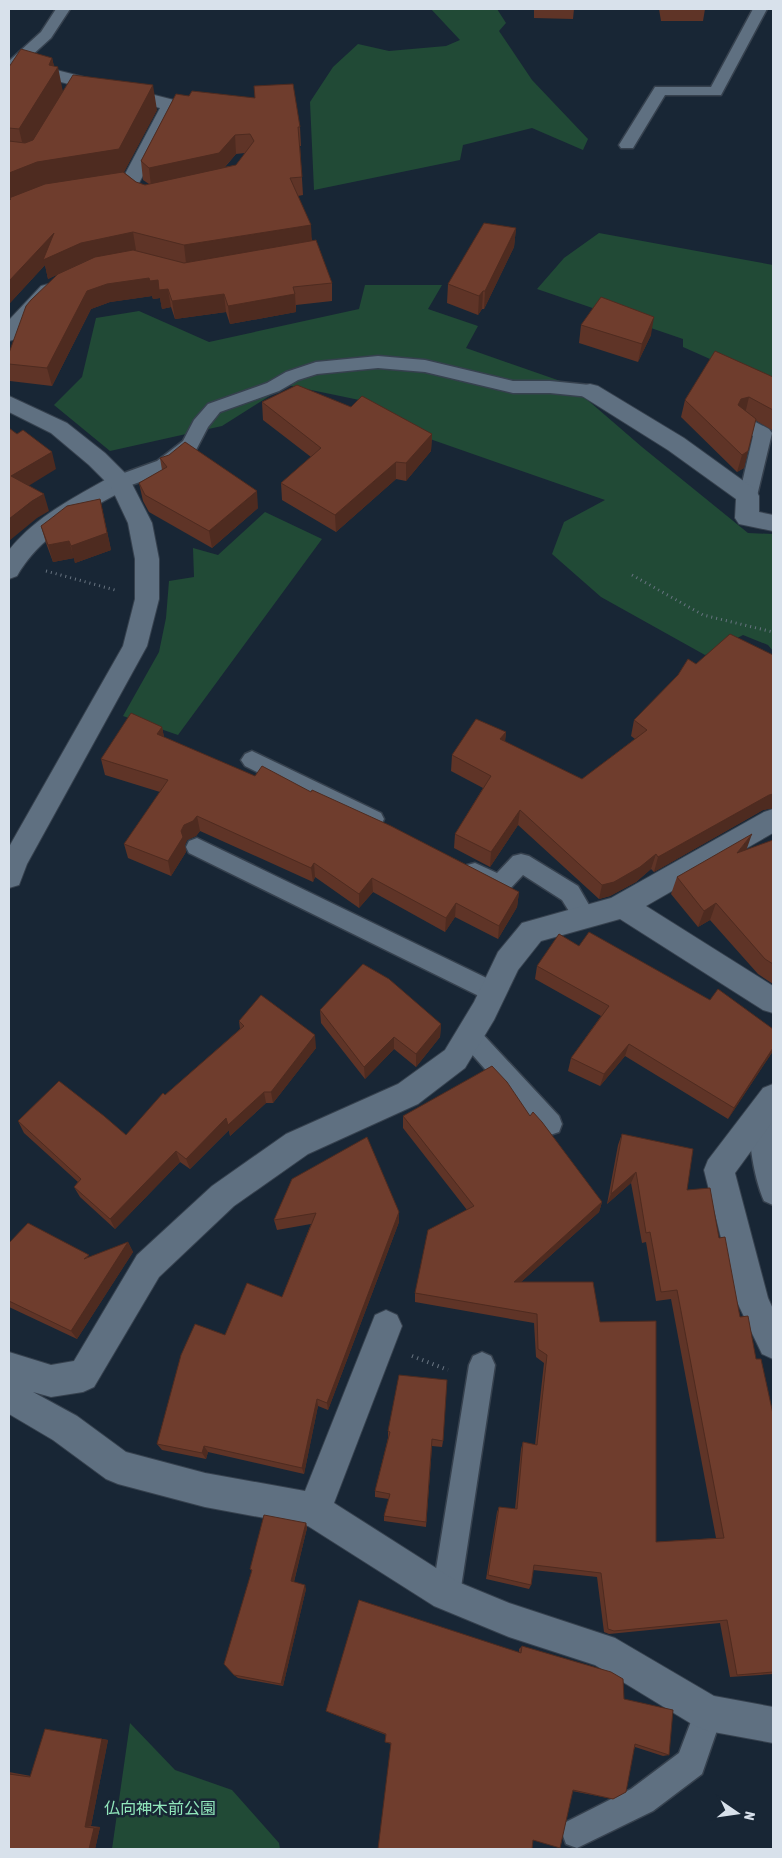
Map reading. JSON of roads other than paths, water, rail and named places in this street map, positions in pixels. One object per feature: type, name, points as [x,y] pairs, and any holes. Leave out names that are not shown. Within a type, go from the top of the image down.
[{"type":"street","points":[[14,64],[75,89],[171,105],[132,181]]},
{"type":"street","points":[[82,189],[132,181]]},
{"type":"street","points":[[132,181],[147,194]]},
{"type":"street","points":[[9,334],[27,312],[54,286],[62,282]]},
{"type":"street","points":[[590,391],[676,444],[748,496],[747,518],[773,522]]},
{"type":"street","points":[[9,403],[59,428],[97,459],[120,482],[140,523],[147,558],[147,599],[134,646],[98,715],[14,862],[9,877]]},
{"type":"street","points":[[11,566],[41,530],[120,482]]},
{"type":"street","points":[[9,1368],[51,1381],[82,1376],[148,1266],[223,1196],[297,1144],[408,1094],[455,1060],[508,961],[532,931],[623,906],[773,820]]},
{"type":"street","points":[[623,906],[773,1001]]},
{"type":"street","points":[[768,1105],[719,1170],[754,1302],[773,1343]]},
{"type":"street","points":[[314,1510],[383,1335]]},
{"type":"street","points":[[9,1396],[65,1428],[118,1467],[206,1490],[314,1510],[446,1594],[509,1620],[603,1650],[708,1713],[773,1725]]},
{"type":"lane","points":[[14,64],[46,35],[63,9]]},
{"type":"lane","points":[[627,145],[660,90],[716,92],[760,9]]},
{"type":"lane","points":[[120,482],[164,466],[190,445],[200,424],[214,408],[273,387],[292,376],[316,368],[378,362],[425,366],[513,387],[550,387],[590,391]]},
{"type":"lane","points":[[744,422],[763,433],[748,496]]},
{"type":"lane","points":[[252,760],[394,830]]},
{"type":"lane","points":[[197,846],[493,992]]},
{"type":"lane","points":[[459,864],[499,885],[521,863],[570,893],[585,917]]},
{"type":"lane","points":[[469,1035],[550,1124]]},
{"type":"lane","points":[[768,1105],[764,1159],[773,1193]]},
{"type":"lane","points":[[446,1594],[481,1374]]},
{"type":"lane","points":[[577,1833],[642,1800],[690,1763],[708,1713]]},
{"type":"park label","name":"仏向神木前公園","points":[[160,1808]]}]
